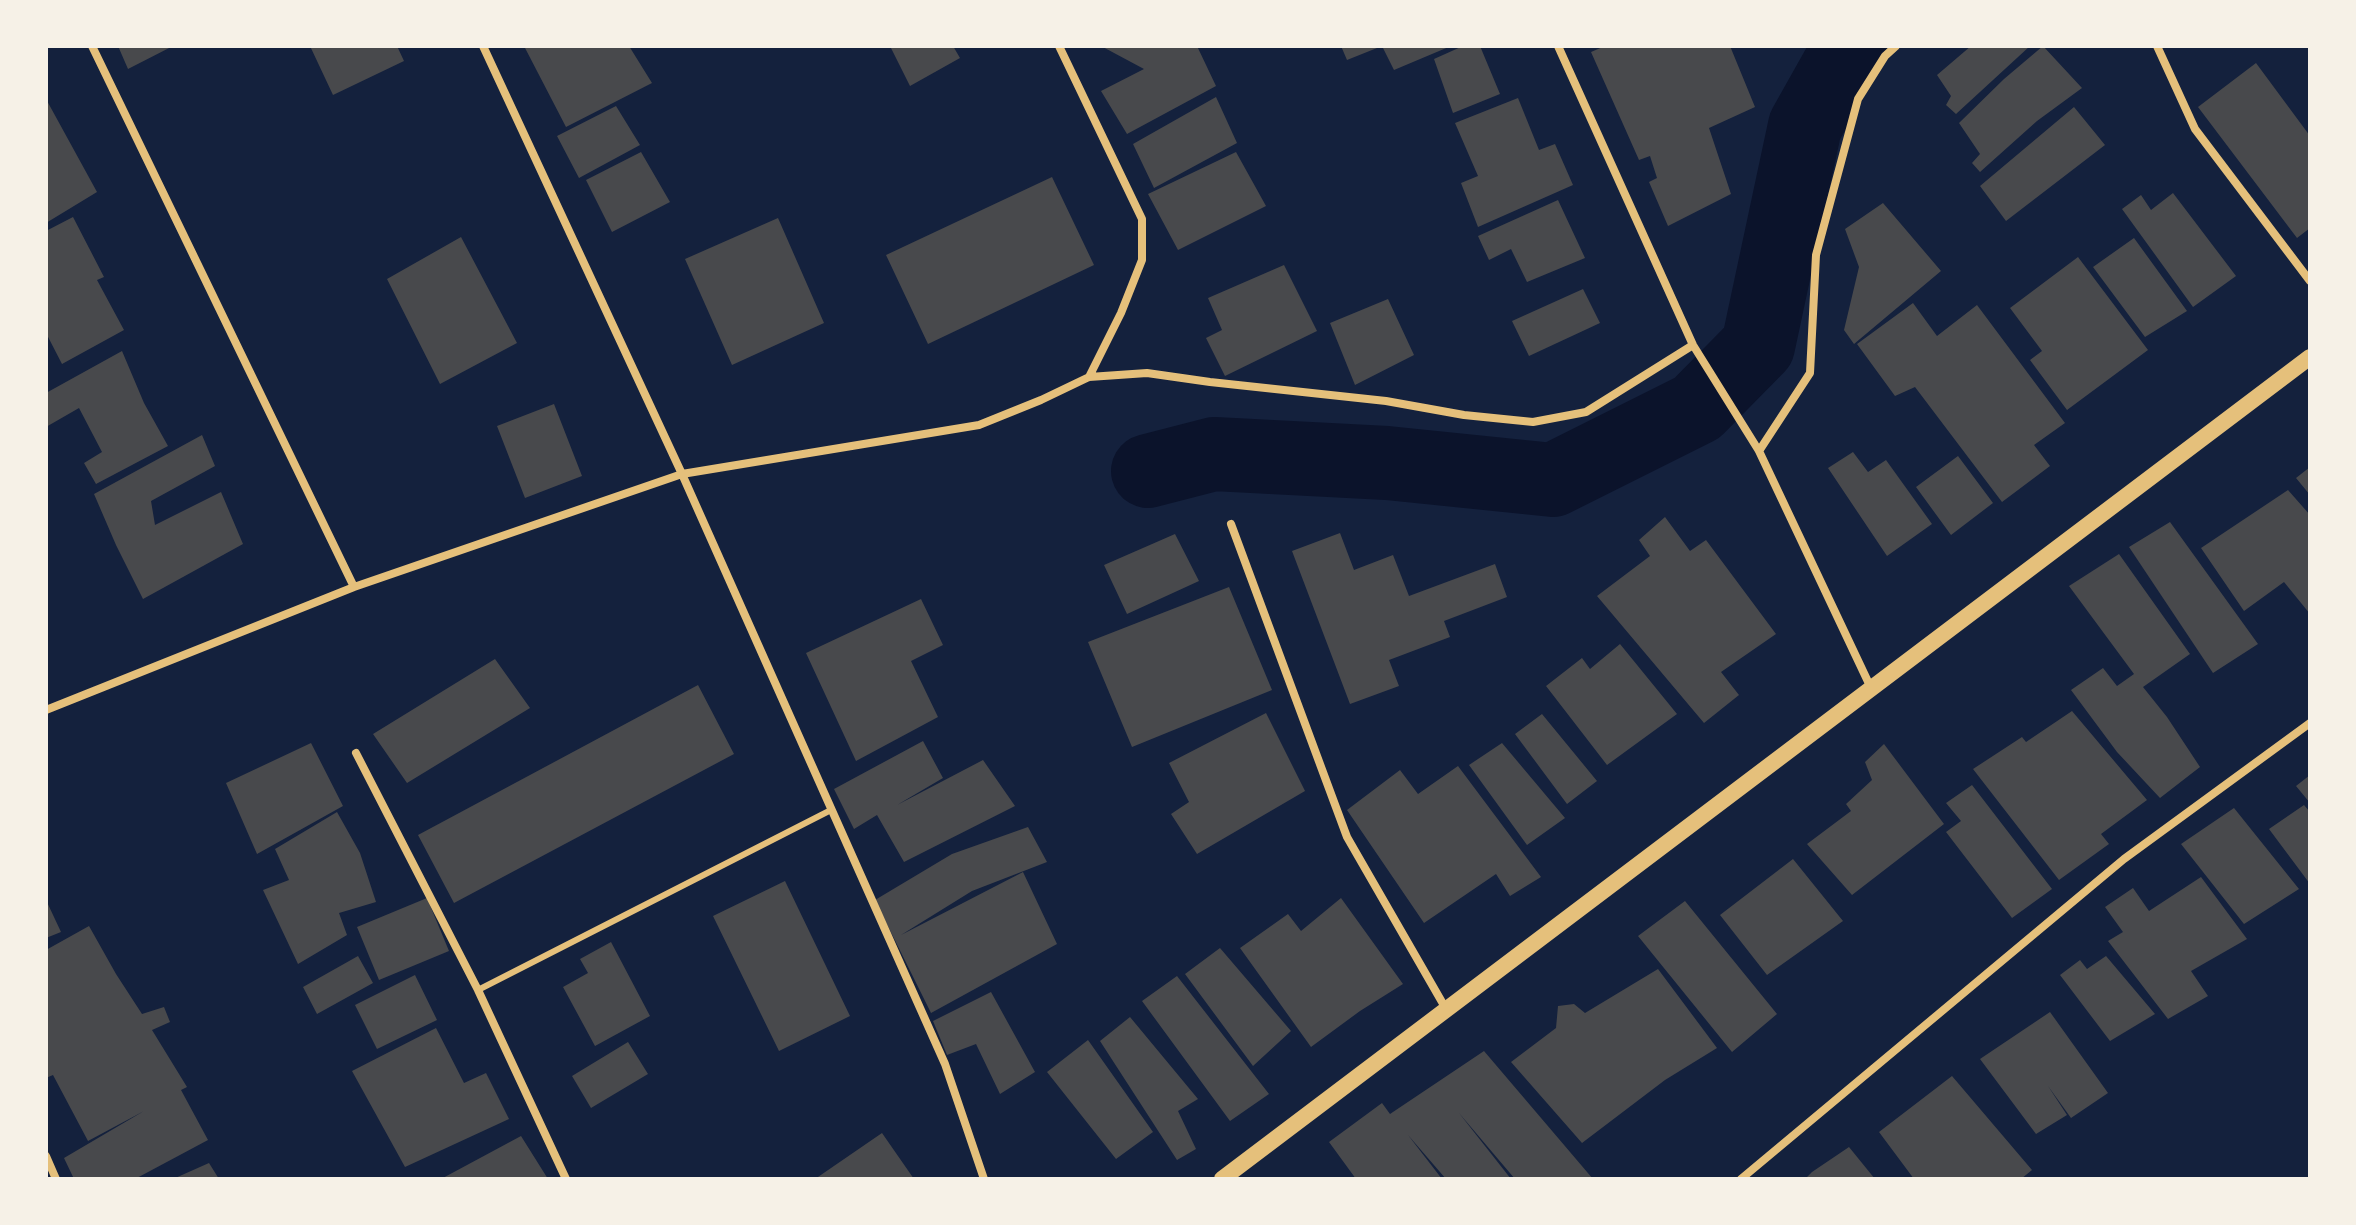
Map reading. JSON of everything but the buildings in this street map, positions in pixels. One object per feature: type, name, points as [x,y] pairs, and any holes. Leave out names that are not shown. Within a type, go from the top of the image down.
[{"type":"main road","points":[[1222,1179],[2310,357]]},
{"type":"street","points":[[92,46],[354,587]]},
{"type":"street","points":[[483,46],[682,474],[945,1064],[984,1179]]},
{"type":"street","points":[[1059,46],[1142,219],[1142,260],[1121,313],[1089,377]]},
{"type":"street","points":[[1558,46],[1693,345],[1759,451],[1871,688]]},
{"type":"street","points":[[1759,451],[1810,373],[1816,255],[1858,99],[1885,56],[1896,46]]},
{"type":"street","points":[[2157,46],[2195,129],[2310,281]]},
{"type":"street","points":[[46,710],[354,587],[682,474],[979,425],[1089,377],[1147,373],[1533,422],[1586,412],[1693,345]]},
{"type":"street","points":[[1231,524],[1347,837],[1446,1010]]},
{"type":"street","points":[[1741,1179],[2124,859],[2310,723]]},
{"type":"street","points":[[356,753],[478,990],[566,1179]]},
{"type":"street","points":[[46,1156],[56,1179]]},
{"type":"lane","points":[[478,990],[831,810]]},
{"type":"waterway","points":[[1148,471],[1214,454],[1387,463],[1553,480],[1697,408],[1758,346],[1805,126],[1850,46]]}]
